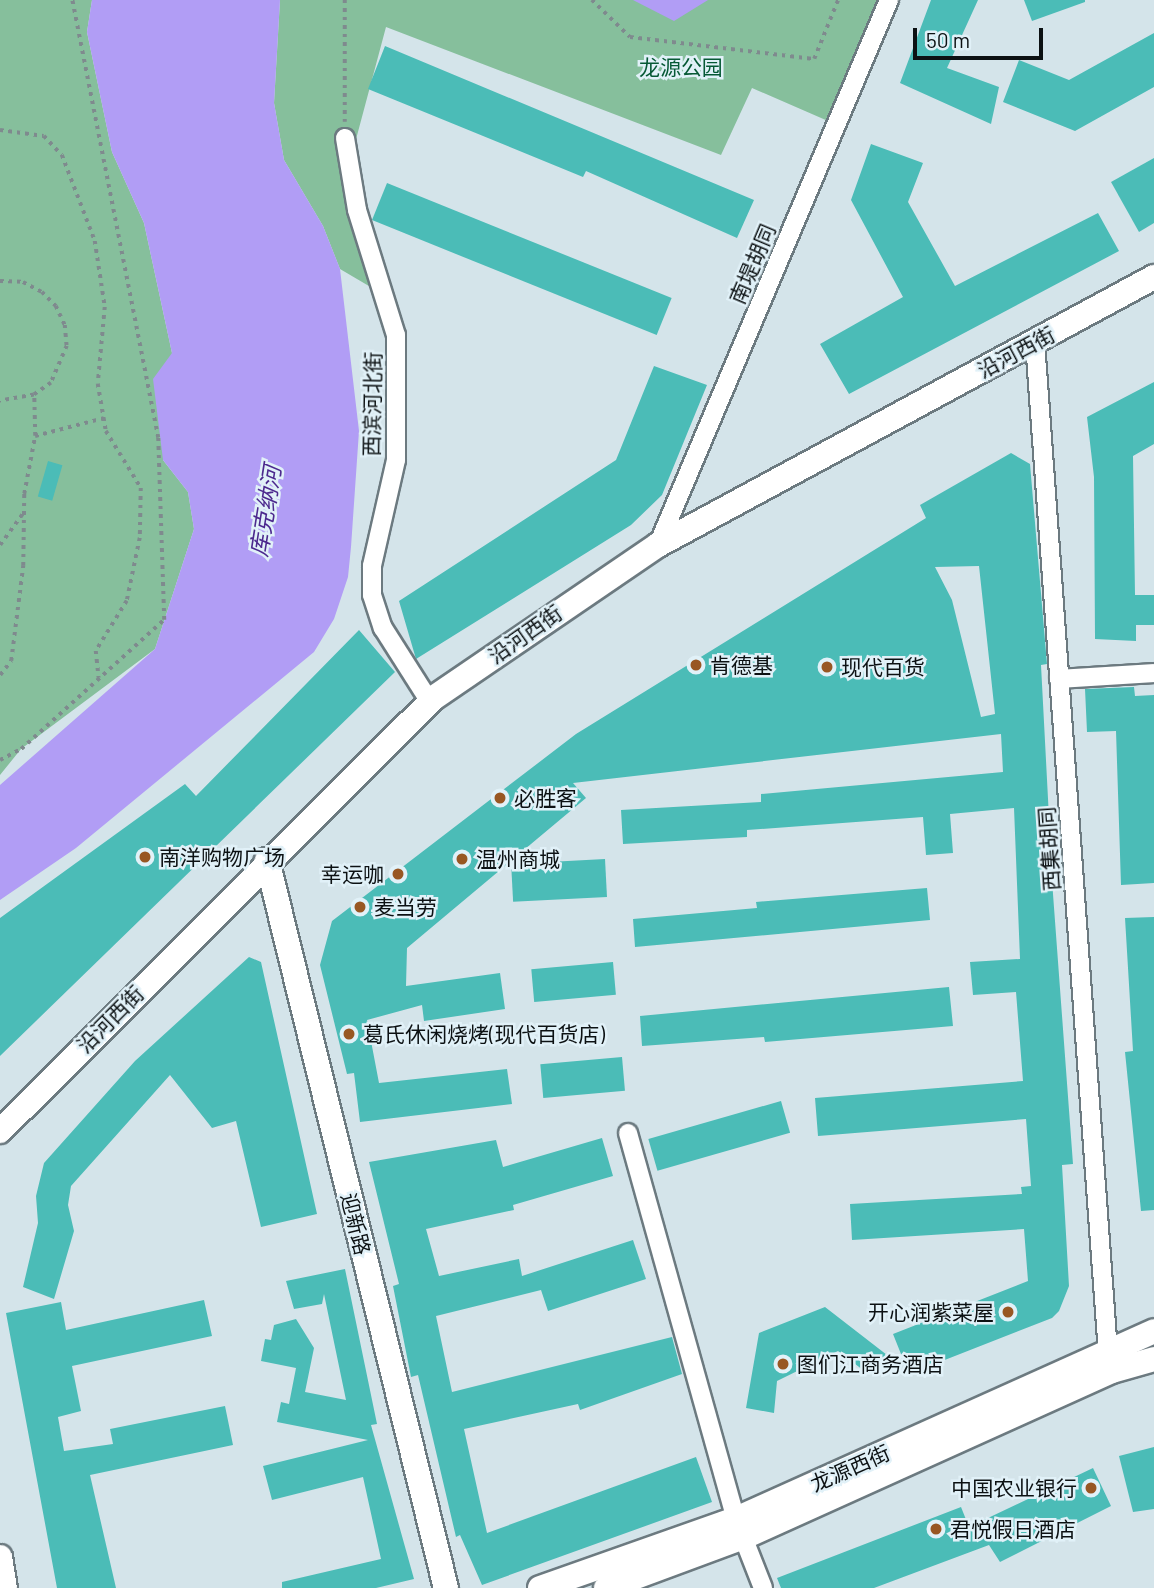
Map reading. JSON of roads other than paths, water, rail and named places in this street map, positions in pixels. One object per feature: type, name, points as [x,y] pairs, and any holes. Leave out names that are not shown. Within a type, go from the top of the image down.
[{"type":"main road","name":"沿河西街","points":[[0,1130],[267,860],[430,702],[658,545],[1154,277]]},
{"type":"main road","name":"迎新路","points":[[267,860],[446,1588]]},
{"type":"main road","name":"龙源西街","points":[[540,1588],[740,1528],[1154,1331]]},
{"type":"main road","name":"龙源西街","points":[[606,1588],[740,1528],[1112,1371],[1154,1359]]},
{"type":"main road","points":[[0,1557],[5,1588]]},
{"type":"street","name":"南堤胡同","points":[[658,545],[889,0]]},
{"type":"street","name":"西滨河北街","points":[[345,138],[357,210],[396,335],[396,460],[372,566],[372,595],[383,628],[430,702]]},
{"type":"street","name":"西集胡同","points":[[1035,342],[1108,1353]]},
{"type":"street","points":[[1059,680],[1154,673]]},
{"type":"street","points":[[628,1133],[740,1528],[764,1588]]},
{"type":"water","name":"库克纳河","points":[[92,0],[280,0],[274,103],[284,160],[323,226],[340,269],[359,431],[348,577],[334,619],[314,652],[76,848],[0,900],[0,785],[155,649],[194,529],[188,492],[163,460],[153,379],[172,353],[144,223],[112,152],[87,32]]},
{"type":"water","points":[[633,0],[708,0],[674,21]]},
{"type":"place","name":"肯德基","points":[[696,665]]},
{"type":"place","name":"现代百货","points":[[827,667]]},
{"type":"place","name":"必胜客","points":[[500,798]]},
{"type":"place","name":"南洋购物广场","points":[[145,857]]},
{"type":"place","name":"温州商城","points":[[462,859]]},
{"type":"place","name":"幸运咖","points":[[398,874]]},
{"type":"place","name":"麦当劳","points":[[360,907]]},
{"type":"place","name":"葛氏休闲烧烤(现代百货店)","points":[[349,1034]]},
{"type":"place","name":"开心润紫菜屋","points":[[1008,1312]]},
{"type":"place","name":"图们江商务酒店","points":[[783,1364]]},
{"type":"place","name":"中国农业银行","points":[[1091,1488]]},
{"type":"place","name":"君悦假日酒店","points":[[936,1529]]},
{"type":"park label","name":"龙源公园","points":[[681,67]]}]
